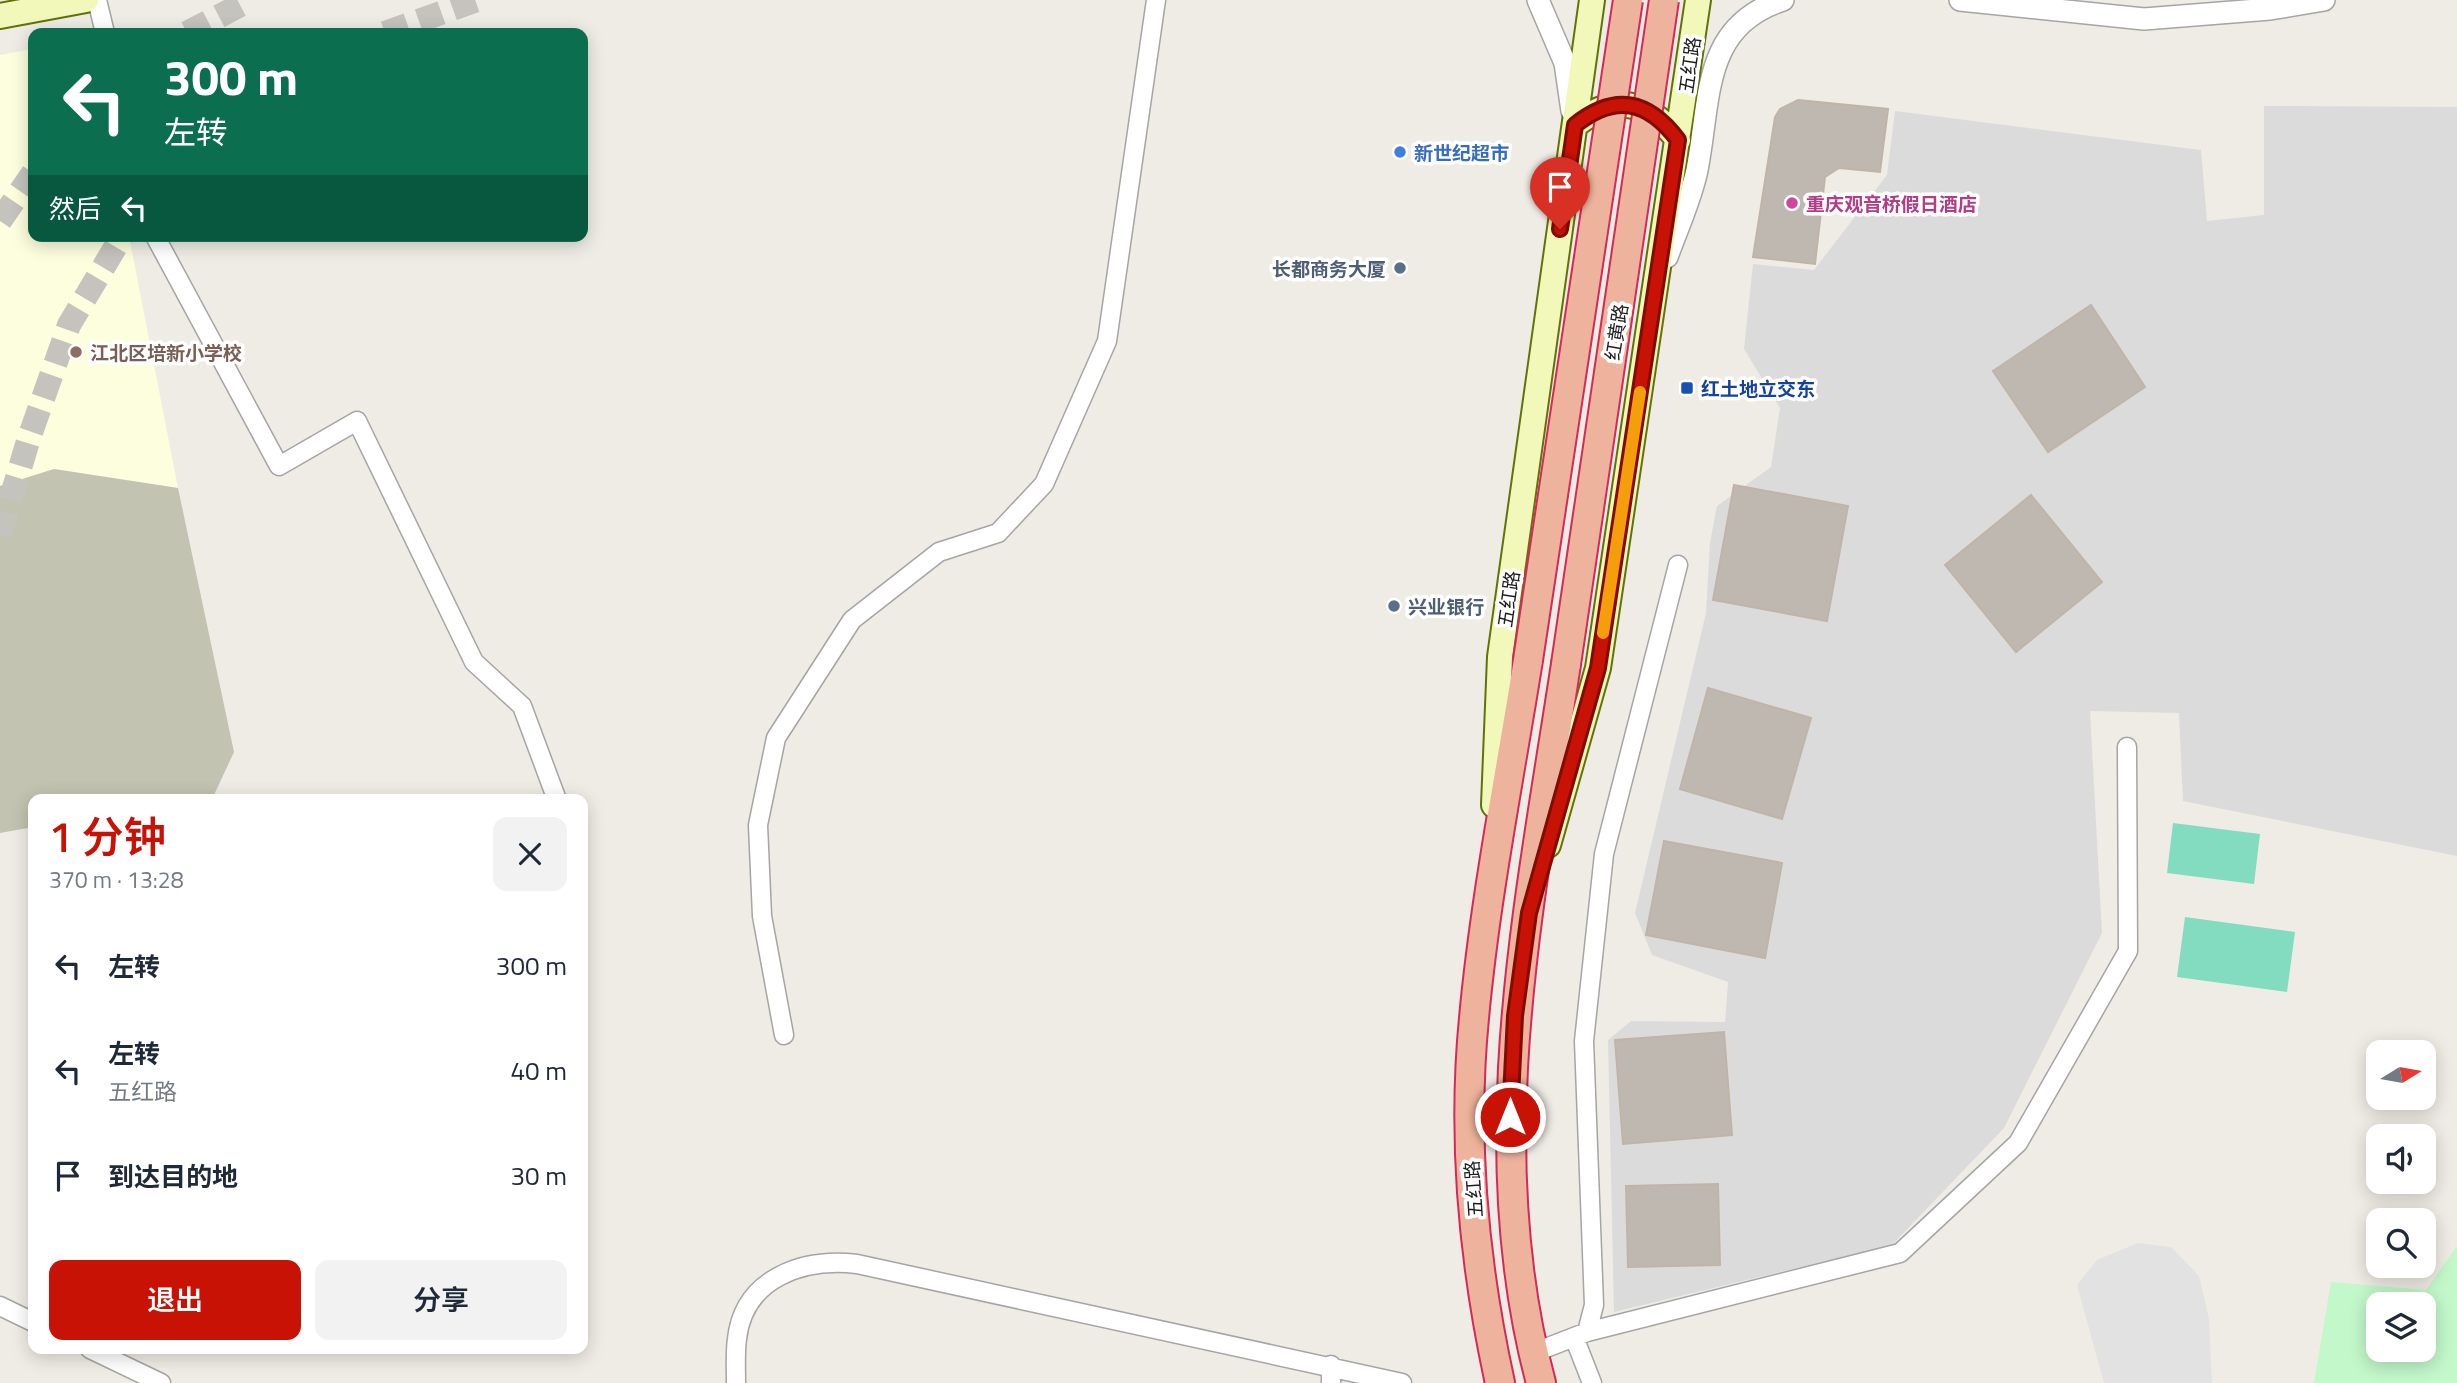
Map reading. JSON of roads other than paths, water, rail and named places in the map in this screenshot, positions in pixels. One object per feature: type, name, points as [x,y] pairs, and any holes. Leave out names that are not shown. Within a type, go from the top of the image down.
[{"type":"highway","name":"红黄路","points":[[1528,660],[1628,0]]},
{"type":"highway","name":"红黄路","points":[[1566,664],[1664,0]]},
{"type":"highway","name":"五红路","points":[[1500,1383],[1488,1326],[1471,1172],[1474,1018],[1528,660]]},
{"type":"highway","name":"五红路","points":[[1541,1383],[1525,1316],[1515,1238],[1510,1130],[1515,1016],[1566,664]]},
{"type":"main road","points":[[0,16],[86,0]]},
{"type":"main road","name":"五红路","points":[[1489,910],[1500,657],[1592,0]]},
{"type":"main road","name":"五红路","points":[[1529,913],[1598,668],[1698,0]]},
{"type":"main road","points":[[1575,125],[1592,111],[1630,105],[1646,108],[1663,120],[1678,140]]},
{"type":"street","points":[[97,0],[104,28]]},
{"type":"street","points":[[784,1035],[762,916],[758,825],[776,738],[852,620],[939,552],[998,533],[1044,484],[1107,341],[1156,0]]},
{"type":"street","points":[[1538,0],[1553,30],[1564,63],[1575,125]]},
{"type":"street","points":[[1655,289],[1697,173],[1712,71],[1724,42],[1747,17],[1762,6],[1783,0]]},
{"type":"street","points":[[1960,0],[2144,19],[2270,9],[2324,0]]},
{"type":"street","points":[[158,242],[279,466],[357,421],[474,662],[522,706],[555,794]]},
{"type":"street","points":[[1592,1383],[1580,1334],[1594,1305],[1584,1041],[1604,854],[1678,565]]},
{"type":"street","points":[[1533,1353],[1580,1334],[1900,1253],[2018,1143],[2128,951],[2127,747]]},
{"type":"street","points":[[736,1383],[737,1338],[744,1315],[755,1297],[788,1270],[831,1261],[871,1267],[1331,1374],[1402,1383]]},
{"type":"street","points":[[0,1306],[28,1320]]},
{"type":"street","points":[[100,1354],[161,1383]]},
{"type":"tunnel","points":[[197,28],[250,0]]},
{"type":"tunnel","points":[[399,28],[477,0]]},
{"type":"tunnel","points":[[0,221],[28,180]]},
{"type":"tunnel","points":[[0,535],[29,438],[69,325],[118,242]]},
{"type":"place","name":"新世纪超市","points":[[1400,152]]},
{"type":"place","name":"重庆观音桥假日酒店","points":[[1792,203]]},
{"type":"place","name":"长都商务大厦","points":[[1400,268]]},
{"type":"place","name":"江北区培新小学校","points":[[76,352]]},
{"type":"place","name":"红土地立交东","points":[[1687,388]]},
{"type":"place","name":"兴业银行","points":[[1394,606]]}]
